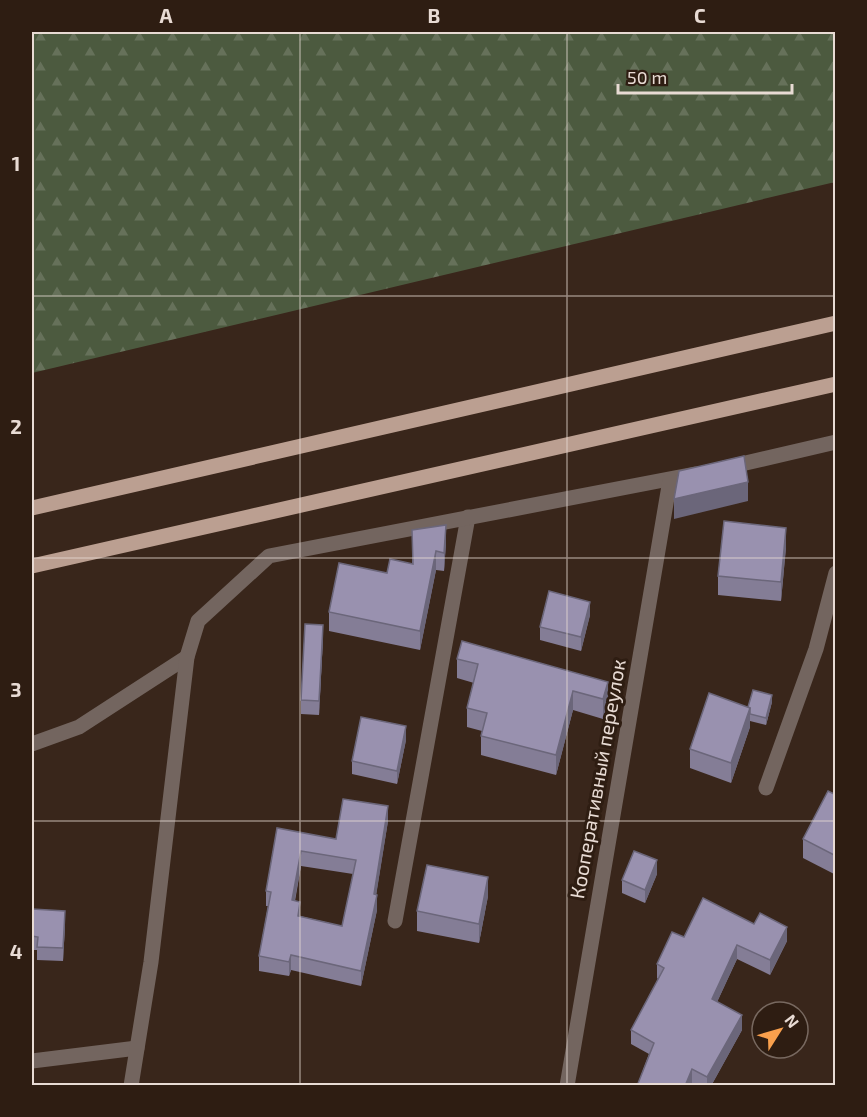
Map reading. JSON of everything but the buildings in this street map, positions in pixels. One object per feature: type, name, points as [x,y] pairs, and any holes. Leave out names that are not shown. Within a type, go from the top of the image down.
[{"type":"main road","points":[[32,508],[836,323]]},
{"type":"main road","points":[[32,566],[836,384]]},
{"type":"street","points":[[132,1086],[151,962],[188,657],[198,621],[269,556],[669,480],[836,442]]},
{"type":"street","name":"Кооперативный переулок","points":[[567,1086],[669,480]]},
{"type":"street","points":[[395,921],[468,517]]},
{"type":"street","points":[[766,788],[816,650],[836,573]]},
{"type":"street","points":[[32,744],[79,727],[188,657]]},
{"type":"street","points":[[32,1061],[137,1048]]},
{"type":"green space","points":[[32,32],[835,32],[835,182],[32,373]]}]
